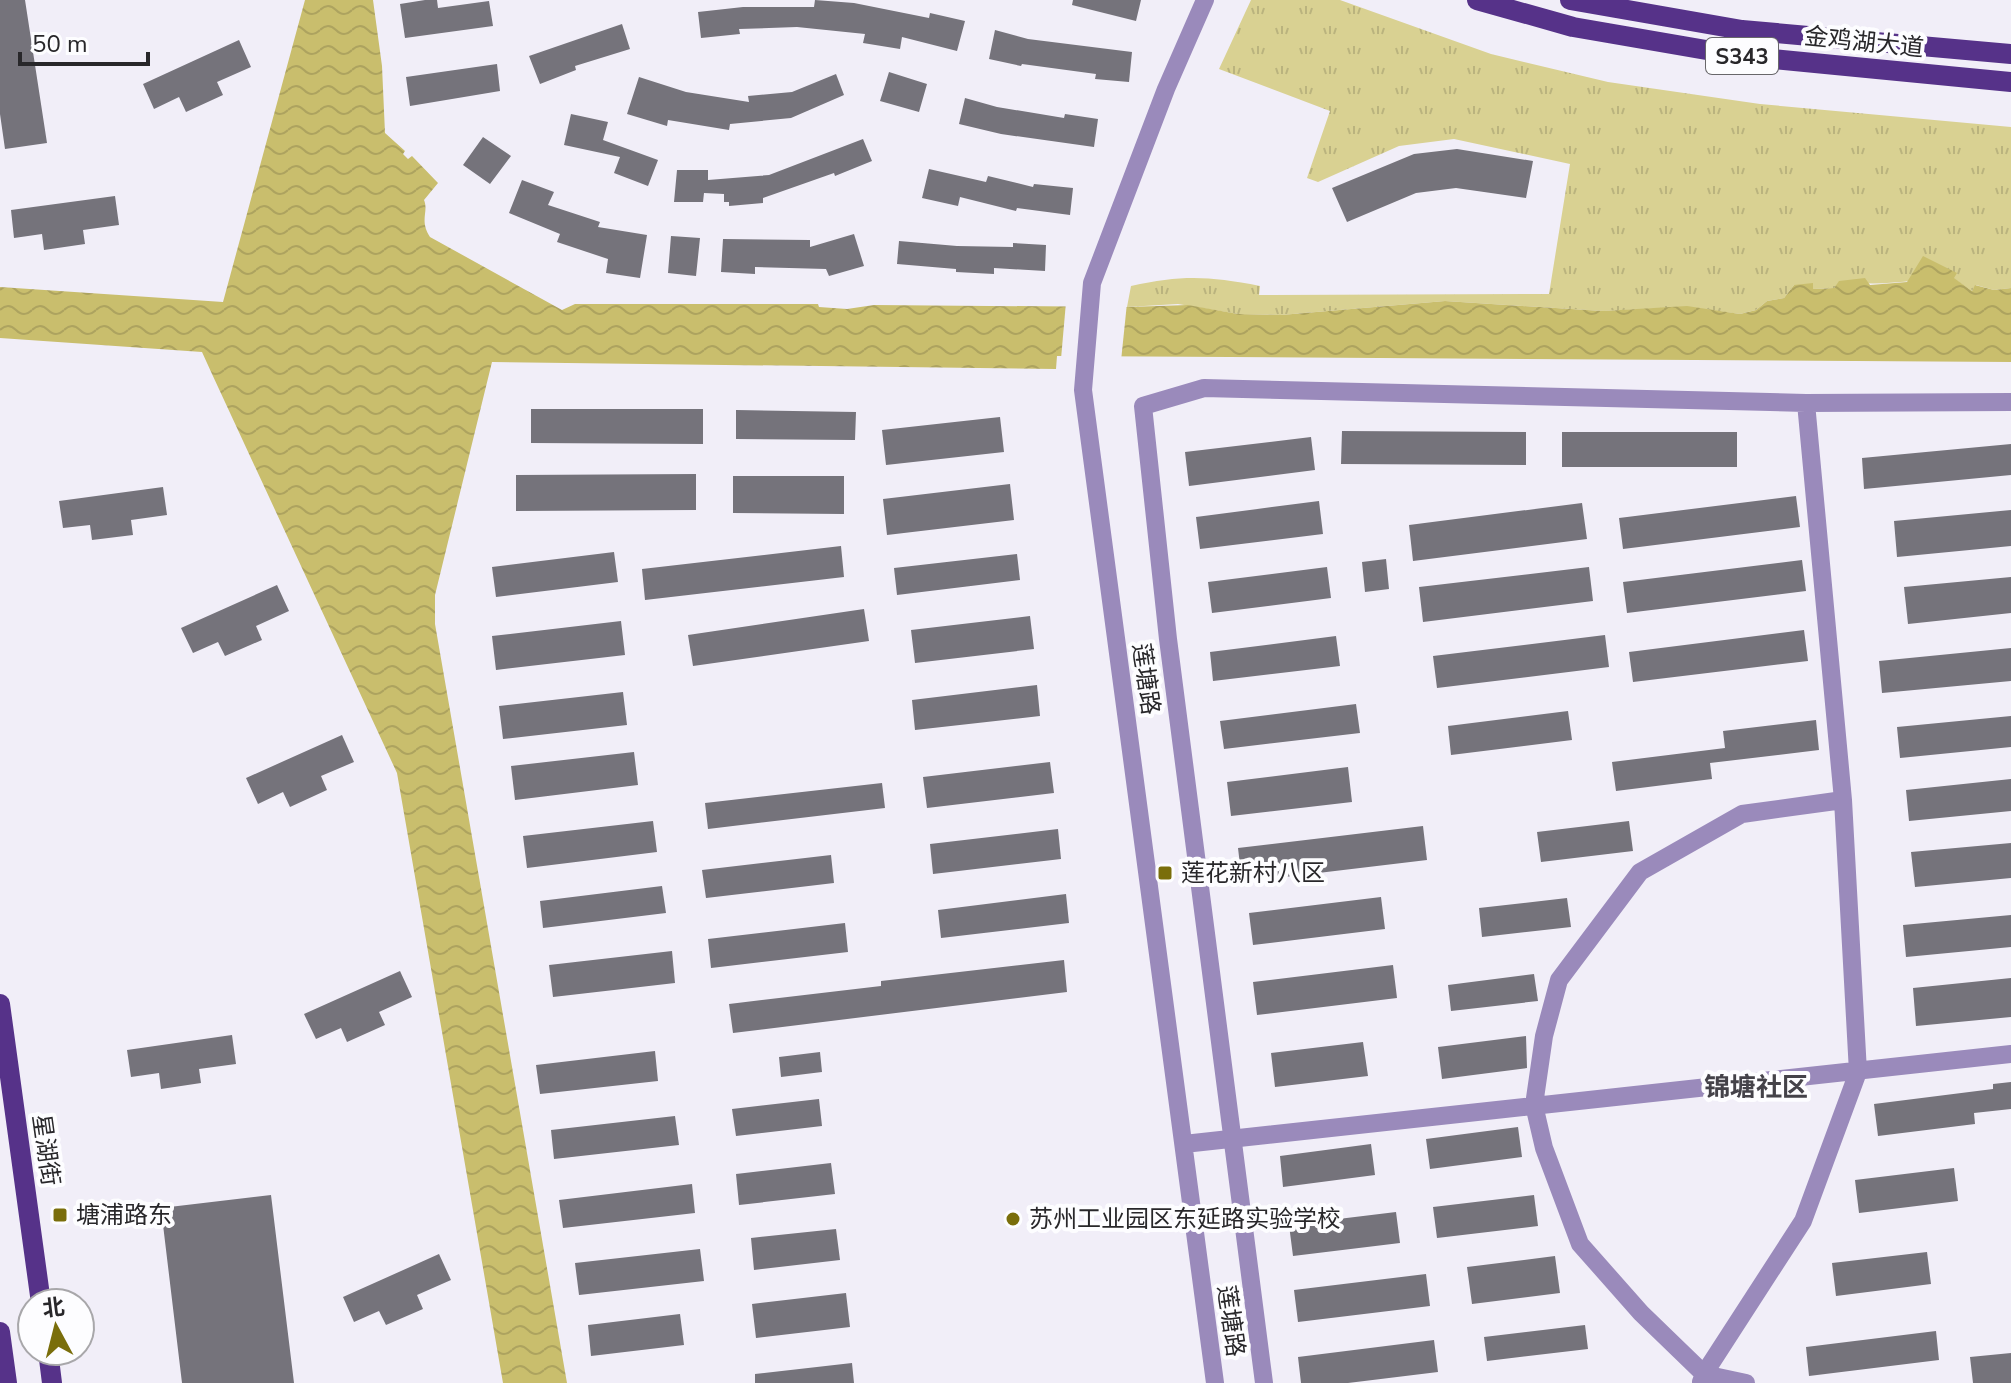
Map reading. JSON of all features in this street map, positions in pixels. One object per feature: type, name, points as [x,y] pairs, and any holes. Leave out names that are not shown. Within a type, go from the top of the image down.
[{"type":"main road","name":"金鸡湖大道","points":[[1477,0],[1573,27],[1741,56],[2011,82]]},
{"type":"main road","name":"金鸡湖大道","points":[[1570,0],[1742,30],[2011,54]]},
{"type":"main road","name":"星湖街","points":[[0,1004],[39,1287]]},
{"type":"main road","points":[[0,1332],[7,1383]]},
{"type":"street","name":"莲塘路","points":[[1205,0],[1166,89],[1092,283],[1083,390],[1215,1383]]},
{"type":"street","points":[[1264,1383],[1168,639],[1143,406],[1204,388],[1806,403],[2011,402]]},
{"type":"street","points":[[1702,1378],[1803,1221],[1858,1072],[1843,800],[1806,403]]},
{"type":"street","points":[[1746,1383],[1702,1378],[1580,1244],[1544,1148],[1534,1105],[1544,1036],[1559,980],[1640,872],[1742,814],[1843,800]]},
{"type":"street","points":[[1184,1144],[2011,1054]]},
{"type":"green space","points":[[1251,0],[1340,0],[1491,54],[1608,82],[1760,104],[2011,127],[2011,288],[1994,290],[1976,285],[1972,291],[1953,278],[1956,273],[1898,282],[1840,281],[1834,288],[1813,289],[1794,285],[1784,298],[1767,301],[1756,310],[1740,314],[1687,307],[1603,311],[1445,301],[1281,315],[1238,314],[1178,304],[1127,307],[1131,286],[1181,279],[1225,280],[1260,286],[1259,295],[1549,294],[1570,164],[1454,139],[1399,146],[1318,182],[1307,178],[1330,111],[1219,69]]},
{"type":"water","points":[[305,0],[373,0],[382,66],[385,133],[405,151],[403,154],[408,159],[412,156],[438,183],[424,200],[425,226],[430,237],[562,310],[575,304],[818,304],[819,307],[847,309],[874,305],[1188,305],[1238,314],[1281,315],[1445,301],[1603,311],[1687,306],[1740,314],[1756,310],[1767,301],[1784,298],[1794,285],[1813,283],[1813,289],[1834,288],[1839,281],[1865,278],[1870,285],[1907,282],[1923,256],[1957,273],[1954,278],[1972,291],[1975,285],[1994,290],[2011,288],[2011,362],[1057,356],[1056,369],[492,362],[435,595],[435,624],[567,1383],[503,1383],[397,773],[202,352],[0,338],[0,287],[223,302]]},
{"type":"pier","points":[[1066,302],[1127,303],[1121,361],[1061,359]]},
{"type":"building","points":[[0,0],[25,0],[47,143],[5,149],[0,114]]},
{"type":"building","points":[[437,0],[438,8],[489,1],[493,26],[405,38],[400,4]]},
{"type":"building","points":[[815,0],[854,3],[929,18],[930,13],[965,21],[957,51],[902,37],[900,49],[863,43],[865,34],[797,27],[739,29],[740,34],[701,38],[698,12],[743,7],[814,7]]},
{"type":"building","points":[[1073,0],[1141,0],[1136,21],[1072,5]]},
{"type":"building","points":[[622,24],[630,49],[575,66],[576,70],[540,84],[529,56]]},
{"type":"building","points":[[995,30],[1028,39],[1132,52],[1129,82],[1095,79],[1096,74],[1021,66],[989,59]]},
{"type":"building","points":[[239,40],[251,67],[217,82],[223,95],[186,112],[179,97],[154,109],[143,84]]},
{"type":"building","points":[[497,64],[500,91],[410,106],[406,77]]},
{"type":"building","points":[[889,72],[927,84],[919,112],[880,101]]},
{"type":"building","points":[[836,74],[844,95],[791,118],[730,124],[729,130],[668,120],[667,126],[627,114],[639,77],[686,92],[749,102],[748,96],[792,92]]},
{"type":"building","points":[[965,98],[997,107],[1064,118],[1065,114],[1098,119],[1094,147],[1001,134],[959,124]]},
{"type":"building","points":[[571,114],[608,122],[603,140],[658,160],[648,186],[614,173],[620,157],[564,145]]},
{"type":"building","points":[[483,137],[511,156],[490,184],[463,165]]},
{"type":"building","points":[[863,139],[872,161],[763,198],[763,203],[729,206],[729,202],[724,202],[724,194],[704,193],[703,202],[674,202],[677,170],[708,170],[708,180],[769,175]]},
{"type":"building","points":[[1457,149],[1533,161],[1526,198],[1456,188],[1416,193],[1347,222],[1332,188],[1414,154]]},
{"type":"building","points":[[929,169],[986,182],[988,176],[1033,187],[1034,184],[1073,188],[1070,215],[1017,208],[1016,211],[960,197],[958,206],[922,198]]},
{"type":"building","points":[[522,180],[554,192],[548,205],[600,222],[598,227],[647,235],[640,278],[606,273],[608,259],[557,242],[560,234],[509,213]]},
{"type":"building","points":[[115,196],[119,225],[83,230],[85,244],[44,250],[42,234],[14,238],[11,210]]},
{"type":"building","points":[[854,234],[864,266],[829,276],[826,269],[755,267],[755,274],[721,272],[723,239],[810,240],[810,247]]},
{"type":"building","points":[[671,236],[700,238],[696,276],[668,273]]},
{"type":"building","points":[[899,241],[957,246],[1046,245],[1045,271],[994,268],[994,274],[897,264]]},
{"type":"building","points":[[531,409],[703,409],[703,444],[531,443]]},
{"type":"building","points":[[736,410],[856,412],[855,440],[736,439]]},
{"type":"building","points":[[1000,417],[1004,452],[886,465],[882,430]]},
{"type":"building","points":[[1342,431],[1526,432],[1526,465],[1341,464]]},
{"type":"building","points":[[1562,432],[1737,432],[1737,467],[1562,467]]},
{"type":"building","points":[[1311,437],[1315,470],[1189,486],[1185,452]]},
{"type":"building","points":[[2011,444],[2011,475],[1864,489],[1862,458]]},
{"type":"building","points":[[696,474],[696,510],[516,511],[516,475]]},
{"type":"building","points":[[733,476],[844,476],[844,514],[733,513]]},
{"type":"building","points":[[1010,484],[1014,520],[887,535],[883,499]]},
{"type":"building","points":[[163,487],[167,515],[131,520],[133,535],[92,540],[90,525],[63,528],[59,501]]},
{"type":"building","points":[[1796,496],[1800,527],[1623,549],[1619,518]]},
{"type":"building","points":[[1319,501],[1323,534],[1200,549],[1196,517]]},
{"type":"building","points":[[1582,503],[1587,539],[1413,561],[1409,525]]},
{"type":"building","points":[[2011,510],[2011,546],[1897,557],[1894,521]]},
{"type":"building","points":[[841,546],[844,577],[645,600],[642,569]]},
{"type":"building","points":[[614,552],[618,582],[496,597],[492,567]]},
{"type":"building","points":[[1017,554],[1020,580],[897,595],[894,568]]},
{"type":"building","points":[[1386,559],[1389,589],[1365,592],[1362,562]]},
{"type":"building","points":[[1802,560],[1806,591],[1627,613],[1623,582]]},
{"type":"building","points":[[1327,567],[1331,598],[1212,613],[1208,582]]},
{"type":"building","points":[[1589,567],[1593,601],[1423,622],[1419,587]]},
{"type":"building","points":[[2011,577],[2011,613],[1908,624],[1904,587]]},
{"type":"building","points":[[277,585],[289,611],[256,626],[262,640],[225,656],[218,642],[193,653],[181,628]]},
{"type":"building","points":[[864,609],[869,641],[693,666],[688,635]]},
{"type":"building","points":[[1030,616],[1034,649],[915,663],[911,630]]},
{"type":"building","points":[[621,621],[625,655],[496,670],[492,636]]},
{"type":"building","points":[[1804,630],[1808,661],[1633,682],[1629,652]]},
{"type":"building","points":[[1605,635],[1609,667],[1437,688],[1433,656]]},
{"type":"building","points":[[1336,636],[1340,666],[1213,681],[1210,652]]},
{"type":"building","points":[[2011,648],[2011,681],[1882,693],[1879,661]]},
{"type":"building","points":[[1037,685],[1040,716],[915,730],[912,700]]},
{"type":"building","points":[[623,692],[627,725],[503,739],[499,706]]},
{"type":"building","points":[[1356,704],[1360,733],[1224,749],[1220,721]]},
{"type":"building","points":[[1568,711],[1572,740],[1451,755],[1448,726]]},
{"type":"building","points":[[2011,716],[2011,747],[1900,758],[1897,727]]},
{"type":"building","points":[[1816,720],[1819,750],[1710,763],[1712,779],[1616,791],[1612,762],[1725,748],[1723,731]]},
{"type":"building","points":[[342,735],[354,762],[321,776],[327,790],[290,807],[283,792],[258,804],[246,778]]},
{"type":"building","points":[[634,752],[638,785],[515,800],[511,766]]},
{"type":"building","points":[[1050,762],[1054,793],[927,808],[923,777]]},
{"type":"building","points":[[1348,767],[1352,802],[1231,816],[1227,782]]},
{"type":"building","points":[[2011,779],[2011,811],[1909,821],[1906,790]]},
{"type":"building","points":[[882,783],[885,808],[708,829],[705,803]]},
{"type":"building","points":[[653,821],[657,852],[527,868],[523,836]]},
{"type":"building","points":[[1629,821],[1633,851],[1541,862],[1537,832]]},
{"type":"building","points":[[1423,826],[1427,860],[1242,882],[1238,848]]},
{"type":"building","points":[[1058,829],[1061,859],[933,874],[930,844]]},
{"type":"building","points":[[2011,843],[2011,878],[1915,887],[1911,852]]},
{"type":"building","points":[[831,855],[834,883],[706,898],[702,870]]},
{"type":"building","points":[[662,886],[666,913],[543,928],[540,901]]},
{"type":"building","points":[[1066,894],[1069,923],[941,938],[938,910]]},
{"type":"building","points":[[1381,897],[1385,929],[1253,945],[1249,913]]},
{"type":"building","points":[[1567,898],[1571,927],[1482,937],[1479,908]]},
{"type":"building","points":[[2011,915],[2011,947],[1906,957],[1903,925]]},
{"type":"building","points":[[845,923],[848,952],[711,968],[708,939]]},
{"type":"building","points":[[672,951],[675,983],[553,997],[549,965]]},
{"type":"building","points":[[1064,960],[1067,992],[733,1033],[729,1004],[881,986],[881,981]]},
{"type":"building","points":[[1393,965],[1397,998],[1257,1015],[1253,982]]},
{"type":"building","points":[[400,971],[412,997],[379,1012],[385,1025],[347,1042],[341,1028],[316,1039],[304,1014]]},
{"type":"building","points":[[1534,974],[1538,1001],[1451,1011],[1448,985]]},
{"type":"building","points":[[2011,978],[2011,1017],[1916,1026],[1913,988]]},
{"type":"building","points":[[232,1035],[236,1064],[199,1069],[201,1083],[161,1089],[159,1073],[131,1077],[127,1050]]},
{"type":"building","points":[[1526,1036],[1527,1068],[1442,1079],[1438,1047]]},
{"type":"building","points":[[1363,1042],[1368,1076],[1275,1087],[1271,1053]]},
{"type":"building","points":[[655,1051],[658,1081],[540,1094],[536,1065]]},
{"type":"building","points":[[820,1052],[822,1072],[781,1077],[779,1057]]},
{"type":"building","points":[[2011,1082],[2011,1109],[1974,1113],[1975,1124],[1878,1136],[1874,1104],[1993,1089],[1993,1084]]},
{"type":"building","points":[[819,1099],[822,1126],[736,1136],[732,1109]]},
{"type":"building","points":[[675,1116],[679,1145],[554,1159],[551,1130]]},
{"type":"building","points":[[1518,1127],[1522,1157],[1430,1169],[1426,1139]]},
{"type":"building","points":[[1371,1144],[1375,1175],[1283,1187],[1280,1156]]},
{"type":"building","points":[[831,1163],[835,1194],[739,1205],[736,1174]]},
{"type":"building","points":[[1954,1168],[1958,1201],[1859,1213],[1855,1180]]},
{"type":"building","points":[[692,1184],[695,1213],[563,1228],[559,1200]]},
{"type":"building","points":[[271,1195],[294,1383],[182,1383],[161,1208]]},
{"type":"building","points":[[1534,1195],[1538,1226],[1437,1238],[1433,1207]]},
{"type":"building","points":[[1396,1212],[1400,1243],[1293,1256],[1289,1225]]},
{"type":"building","points":[[836,1229],[840,1260],[754,1270],[751,1238]]},
{"type":"building","points":[[700,1249],[704,1281],[579,1295],[575,1263]]},
{"type":"building","points":[[1927,1252],[1931,1284],[1836,1296],[1832,1263]]},
{"type":"building","points":[[439,1254],[451,1280],[417,1295],[423,1309],[386,1325],[379,1311],[354,1322],[343,1297]]},
{"type":"building","points":[[1555,1256],[1560,1293],[1472,1304],[1467,1267]]},
{"type":"building","points":[[1426,1274],[1430,1306],[1298,1322],[1294,1290]]},
{"type":"building","points":[[846,1293],[850,1327],[756,1338],[752,1304]]},
{"type":"building","points":[[680,1314],[684,1345],[591,1356],[588,1325]]},
{"type":"building","points":[[1585,1325],[1588,1349],[1487,1361],[1484,1337]]},
{"type":"building","points":[[1936,1331],[1939,1360],[1809,1376],[1806,1347]]},
{"type":"building","points":[[1434,1340],[1438,1372],[1348,1383],[1301,1383],[1298,1357]]},
{"type":"building","points":[[2011,1353],[2011,1383],[1973,1383],[1970,1357]]},
{"type":"building","points":[[852,1363],[854,1383],[755,1383],[755,1374]]},
{"type":"place","name":"莲花新村八区","points":[[1165,873]]},
{"type":"place","name":"塘浦路东","points":[[60,1215]]},
{"type":"place","name":"苏州工业园区东延路实验学校","points":[[1013,1219]]},
{"type":"district","name":"锦塘社区","points":[[1756,1087]]}]
